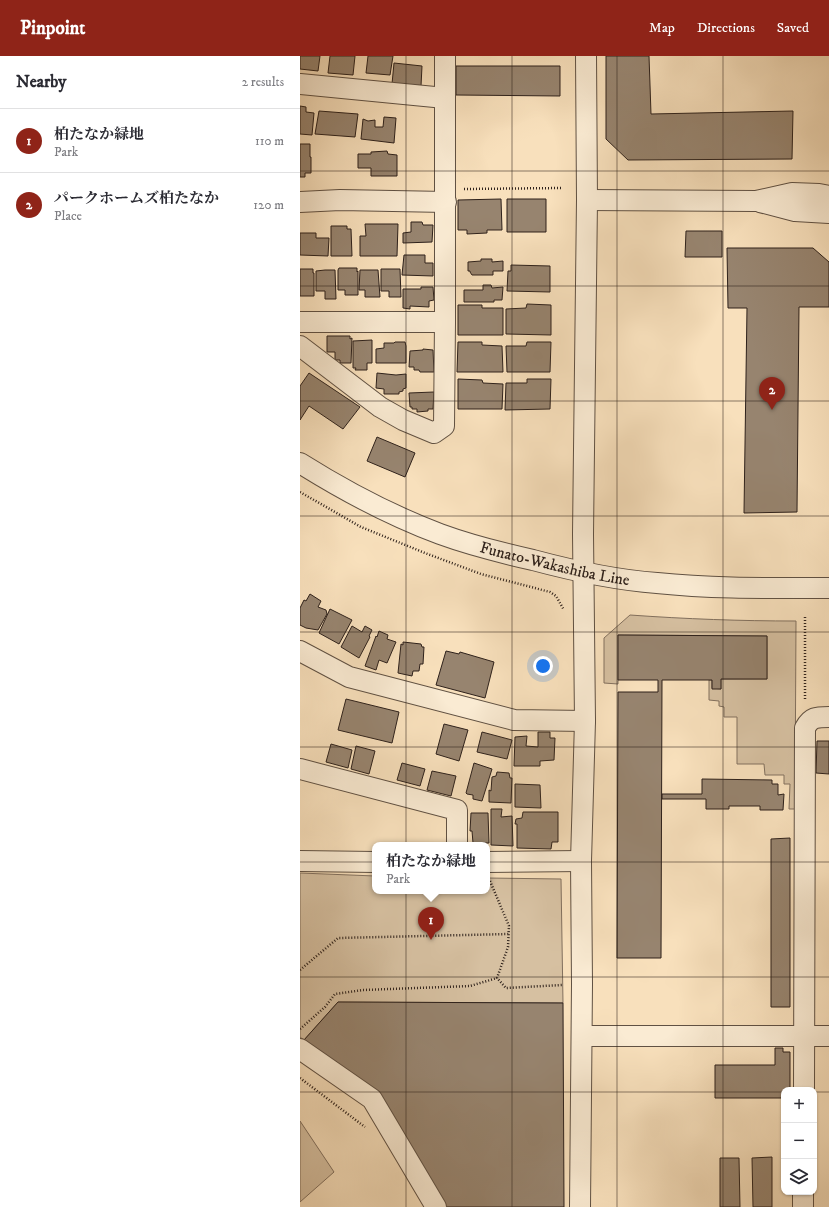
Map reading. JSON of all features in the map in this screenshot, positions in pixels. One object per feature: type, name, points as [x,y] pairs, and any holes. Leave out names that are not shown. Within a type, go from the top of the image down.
[{"type":"street","points":[[300,346],[380,407],[403,420],[434,433],[444,426],[446,196],[445,56]]},
{"type":"street","points":[[580,1207],[582,1036],[581,861],[585,721],[583,573],[587,200],[586,56]]},
{"type":"street","points":[[300,84],[445,98]]},
{"type":"street","points":[[587,200],[756,201],[792,193],[829,196]]},
{"type":"street","points":[[300,202],[446,196]]},
{"type":"street","points":[[756,201],[795,211],[829,213]]},
{"type":"street","points":[[300,322],[445,322]]},
{"type":"street","name":"Funato-Wakashiba Line","points":[[300,463],[315,473],[388,512],[441,534],[496,551],[583,573],[657,584],[726,588],[829,588]]},
{"type":"street","points":[[300,652],[349,677],[514,720],[585,721]]},
{"type":"street","points":[[804,1087],[805,728],[809,721],[817,717],[829,717]]},
{"type":"street","points":[[300,769],[457,810],[457,842]]},
{"type":"street","points":[[300,861],[372,862]]},
{"type":"street","points":[[490,862],[581,861]]},
{"type":"street","points":[[582,1036],[829,1036]]},
{"type":"street","points":[[300,1049],[372,1099],[436,1207]]},
{"type":"street","points":[[803,1195],[803,1207]]},
{"type":"path","points":[[446,196],[563,188]]},
{"type":"path","points":[[300,492],[361,527],[403,544],[481,574],[550,592],[556,596],[565,615]]},
{"type":"path","points":[[805,617],[805,712],[809,721]]},
{"type":"path","points":[[490,882],[509,926],[508,947],[497,978]]},
{"type":"path","points":[[300,970],[338,938],[509,934]]},
{"type":"path","points":[[497,978],[506,988],[582,984]]},
{"type":"path","points":[[300,1029],[325,1007],[335,994],[363,990],[470,986],[497,978]]},
{"type":"path","points":[[300,1078],[366,1128]]},
{"type":"shaded area","points":[[630,615],[713,620],[796,621],[795,809],[789,809],[790,784],[784,784],[784,775],[765,775],[764,764],[737,764],[737,717],[724,717],[724,707],[719,706],[719,701],[709,700],[709,680],[712,680],[712,688],[721,689],[721,679],[767,679],[767,636],[618,635],[618,684],[604,683],[604,638]]},
{"type":"shaded area","points":[[300,873],[372,876],[372,894],[490,894],[490,878],[561,879],[563,1003],[338,1002],[304,1040],[300,1037]]},
{"type":"shaded area","points":[[300,1121],[334,1172],[300,1202]]},
{"type":"building","points":[[300,56],[320,56],[318,71],[300,69]]},
{"type":"building","points":[[330,56],[355,56],[353,75],[328,73]]},
{"type":"building","points":[[368,56],[393,56],[390,75],[366,73]]},
{"type":"building","points":[[606,56],[649,56],[651,114],[793,111],[792,159],[628,160],[606,139]]},
{"type":"building","points":[[394,63],[422,66],[421,86],[392,84]]},
{"type":"building","points":[[456,66],[560,66],[560,96],[456,95]]},
{"type":"building","points":[[300,106],[306,107],[306,112],[314,113],[312,135],[300,134]]},
{"type":"building","points":[[319,111],[358,114],[355,137],[315,134]]},
{"type":"building","points":[[384,117],[396,118],[394,143],[361,139],[363,119],[368,121],[375,120],[375,127],[383,127]]},
{"type":"building","points":[[300,144],[310,144],[311,173],[305,173],[305,177],[300,177]]},
{"type":"building","points":[[387,151],[388,154],[397,155],[397,176],[371,176],[371,168],[358,168],[358,154],[371,154],[371,152]]},
{"type":"building","points":[[501,199],[502,230],[487,230],[487,233],[467,234],[467,230],[458,230],[458,200]]},
{"type":"building","points":[[507,199],[546,199],[546,232],[507,232]]},
{"type":"building","points":[[411,222],[422,222],[423,225],[433,225],[432,242],[403,243],[403,233],[411,232]]},
{"type":"building","points":[[365,224],[398,224],[397,256],[360,256],[360,236],[366,236]]},
{"type":"building","points":[[331,226],[347,226],[347,229],[351,229],[352,256],[331,256]]},
{"type":"building","points":[[686,231],[722,231],[722,257],[685,257]]},
{"type":"building","points":[[300,233],[316,233],[316,238],[329,238],[328,256],[300,255]]},
{"type":"building","points":[[727,248],[813,248],[829,262],[829,307],[799,307],[797,512],[744,513],[747,308],[728,308]]},
{"type":"building","points":[[404,255],[425,255],[425,263],[433,263],[433,276],[402,275]]},
{"type":"building","points":[[481,259],[492,259],[492,262],[503,261],[503,271],[493,271],[493,275],[472,275],[470,271],[468,271],[468,262],[481,261]]},
{"type":"building","points":[[511,265],[550,266],[550,292],[507,291],[508,271],[511,271]]},
{"type":"building","points":[[339,268],[357,268],[358,295],[345,295],[345,290],[338,290]]},
{"type":"building","points":[[300,269],[313,269],[314,296],[300,296]]},
{"type":"building","points":[[381,269],[400,269],[401,297],[389,297],[389,291],[381,291]]},
{"type":"building","points":[[335,270],[336,299],[325,299],[325,291],[316,291],[316,271]]},
{"type":"building","points":[[360,270],[378,270],[380,297],[365,297],[365,290],[359,290]]},
{"type":"building","points":[[483,285],[491,285],[492,288],[503,287],[502,300],[494,300],[494,302],[464,302],[464,290],[483,290]]},
{"type":"building","points":[[421,287],[433,287],[434,300],[429,301],[429,307],[410,306],[410,309],[403,308],[403,289],[421,289]]},
{"type":"building","points":[[527,304],[551,305],[551,335],[506,334],[506,309],[526,308]]},
{"type":"building","points":[[458,305],[482,305],[482,308],[503,308],[503,335],[458,335]]},
{"type":"building","points":[[327,336],[350,336],[350,339],[352,338],[351,363],[340,363],[340,360],[335,360],[335,352],[327,352]]},
{"type":"building","points":[[372,340],[372,363],[367,363],[367,370],[355,370],[356,368],[353,368],[353,341]]},
{"type":"building","points":[[405,342],[406,363],[376,363],[376,349],[384,348],[384,343]]},
{"type":"building","points":[[458,342],[482,342],[482,345],[502,346],[503,372],[457,372]]},
{"type":"building","points":[[527,342],[551,342],[550,372],[507,372],[506,346],[526,346]]},
{"type":"building","points":[[423,349],[433,350],[434,372],[420,372],[419,370],[414,370],[414,367],[409,367],[410,351]]},
{"type":"building","points":[[309,373],[360,407],[343,429],[309,406],[300,420],[300,386]]},
{"type":"building","points":[[377,373],[396,375],[406,374],[406,388],[399,392],[399,394],[384,394],[384,389],[376,388]]},
{"type":"building","points":[[458,379],[482,380],[483,383],[503,384],[502,409],[458,409]]},
{"type":"building","points":[[527,379],[551,379],[550,409],[505,410],[506,383],[527,383]]},
{"type":"building","points":[[434,392],[433,409],[417,412],[417,409],[412,409],[412,407],[410,407],[409,393]]},
{"type":"building","points":[[377,437],[415,453],[405,477],[367,461]]},
{"type":"building","points":[[310,594],[321,601],[318,607],[326,610],[327,614],[318,630],[306,628],[300,625],[300,608],[304,600],[306,601]]},
{"type":"building","points":[[330,609],[352,620],[339,644],[319,633]]},
{"type":"building","points":[[352,626],[362,632],[365,626],[372,630],[359,658],[341,647]]},
{"type":"building","points":[[379,631],[388,635],[387,639],[396,642],[387,663],[379,660],[376,670],[365,666]]},
{"type":"building","points":[[618,635],[767,636],[767,679],[721,679],[721,689],[712,689],[712,680],[662,680],[661,958],[617,958],[618,692],[658,692],[658,680],[618,680]]},
{"type":"building","points":[[403,642],[421,644],[422,647],[424,647],[423,664],[420,664],[419,671],[413,671],[412,676],[398,673],[401,644],[403,645]]},
{"type":"building","points":[[446,651],[459,654],[460,652],[494,662],[485,698],[436,685]]},
{"type":"building","points":[[346,699],[399,712],[392,743],[338,730]]},
{"type":"building","points":[[444,724],[468,730],[459,761],[436,754]]},
{"type":"building","points":[[482,732],[512,740],[507,759],[477,752]]},
{"type":"building","points":[[538,732],[550,732],[550,738],[555,738],[554,760],[540,761],[540,766],[514,766],[515,737],[527,736],[526,746],[538,747]]},
{"type":"building","points":[[817,741],[829,741],[829,774],[816,773]]},
{"type":"building","points":[[331,744],[352,750],[348,768],[326,762]]},
{"type":"building","points":[[356,746],[375,751],[369,774],[351,769]]},
{"type":"building","points":[[402,763],[425,769],[420,786],[397,780]]},
{"type":"building","points":[[474,763],[492,769],[482,801],[473,799],[473,795],[466,793]]},
{"type":"building","points":[[432,771],[456,776],[451,796],[427,790]]},
{"type":"building","points":[[497,772],[509,773],[510,778],[512,778],[511,803],[489,802],[489,790],[491,791],[492,777],[496,776]]},
{"type":"building","points":[[702,779],[772,780],[772,784],[778,784],[778,795],[784,794],[783,810],[760,810],[760,806],[729,806],[729,809],[706,809],[706,799],[662,799],[662,794],[702,794]]},
{"type":"building","points":[[515,784],[540,785],[541,808],[515,807]]},
{"type":"building","points":[[491,809],[502,809],[501,817],[512,816],[513,846],[491,845]]},
{"type":"building","points":[[523,812],[558,812],[558,842],[552,842],[551,849],[517,848],[517,824],[515,824],[516,819],[522,818]]},
{"type":"building","points":[[471,813],[488,813],[489,842],[473,842],[472,831],[470,831]]},
{"type":"building","points":[[790,838],[790,1007],[771,1007],[771,839]]},
{"type":"building","points":[[338,1002],[563,1003],[564,1207],[445,1207],[380,1095],[304,1040]]},
{"type":"building","points":[[775,1048],[783,1048],[783,1052],[790,1052],[790,1087],[781,1087],[781,1098],[715,1098],[715,1065],[775,1065]]},
{"type":"building","points":[[772,1157],[772,1207],[753,1207],[752,1158]]},
{"type":"building","points":[[720,1158],[739,1158],[740,1207],[720,1207]]},
{"type":"place","name":"パークホームズ柏たなか","points":[[772,410]]},
{"type":"place","name":"柏たなか緑地","points":[[431,940]]}]
